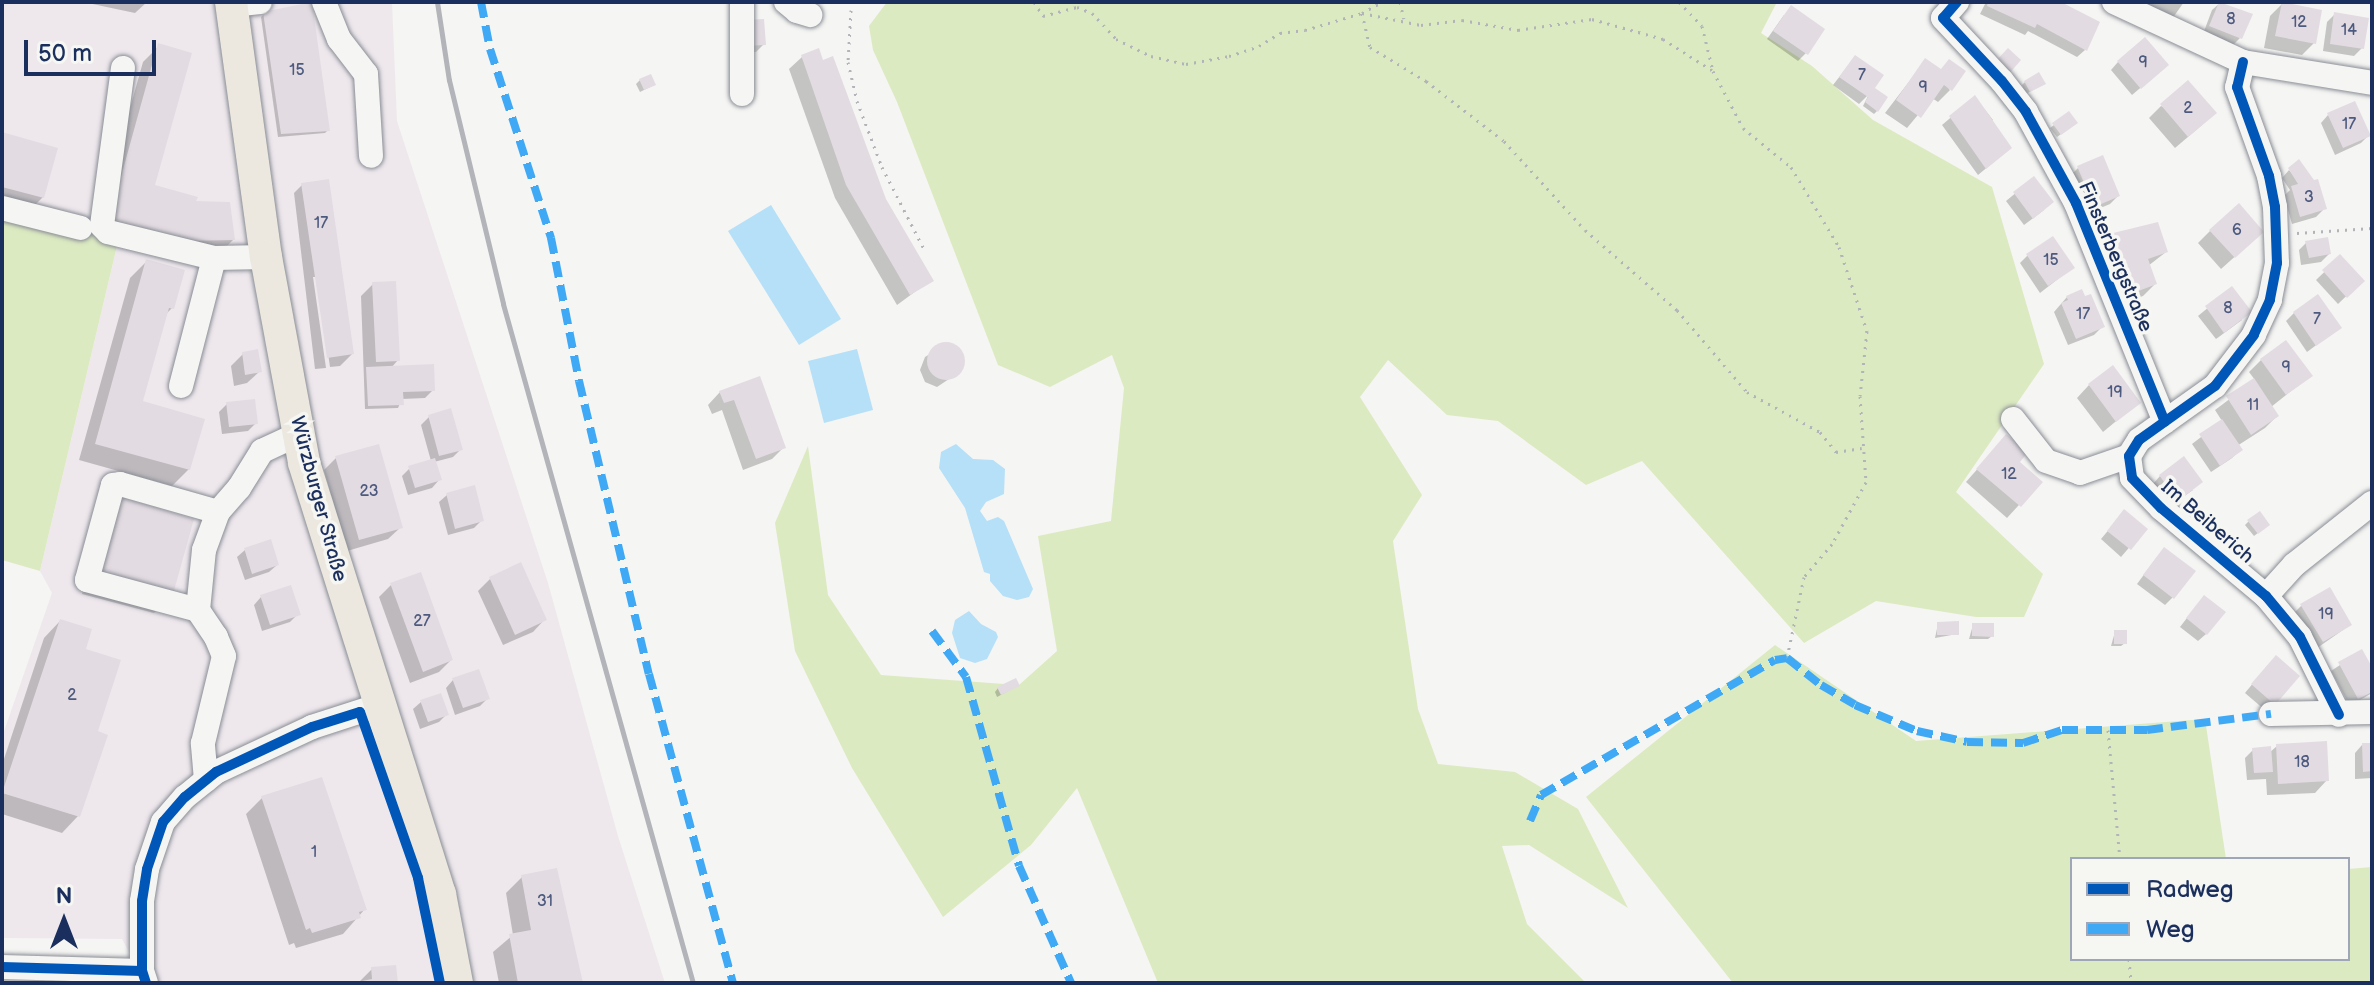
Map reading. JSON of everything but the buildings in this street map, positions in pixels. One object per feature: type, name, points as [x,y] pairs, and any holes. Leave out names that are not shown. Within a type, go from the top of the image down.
[{"type":"main road","name":"Würzburger Straße","points":[[241,3],[266,257],[298,434],[316,506],[440,894],[457,983]]},
{"type":"street","points":[[324,2],[339,39],[366,74],[371,156]]},
{"type":"street","points":[[742,2],[742,94]]},
{"type":"street","points":[[786,2],[797,11],[810,15]]},
{"type":"street","name":"Finsterbergstraße","points":[[1957,2],[1943,18],[2002,81],[2026,112],[2076,203],[2165,422]]},
{"type":"street","points":[[2114,2],[2243,62],[2372,83]]},
{"type":"street","points":[[2013,419],[2046,461],[2080,473],[2129,456],[2139,440],[2215,386],[2254,335],[2270,300],[2277,263],[2277,234],[2269,176],[2237,87],[2243,62]]},
{"type":"street","points":[[123,68],[102,226],[108,232],[214,258],[266,257]]},
{"type":"street","points":[[2,208],[81,228]]},
{"type":"street","points":[[181,386],[214,258]]},
{"type":"street","points":[[206,780],[203,743],[224,656],[198,610],[204,550],[218,512],[239,488],[262,451],[298,434]]},
{"type":"street","name":"Im Beiberich","points":[[2129,456],[2132,478],[2161,508],[2266,596],[2300,637],[2339,715]]},
{"type":"street","points":[[198,610],[87,580],[113,485],[120,484],[218,512]]},
{"type":"street","points":[[2266,596],[2294,565],[2372,503]]},
{"type":"street","points":[[2,967],[144,977],[142,901],[153,845],[163,822],[206,780],[258,750],[312,727],[380,705]]},
{"type":"street","points":[[2271,714],[2372,712]]},
{"type":"path","points":[[1034,2],[1043,16],[1077,7],[1092,13],[1116,39],[1151,56],[1186,64],[1259,46],[1280,33],[1305,30],[1362,13],[1382,2]]},
{"type":"path","points":[[1400,2],[1404,19]]},
{"type":"path","points":[[1679,2],[1702,26],[1713,71],[1743,128],[1791,167],[1839,247],[1867,331],[1860,396],[1866,482],[1832,544],[1804,577],[1787,658]]},
{"type":"path","points":[[851,10],[848,62],[857,101],[882,167],[924,249]]},
{"type":"path","points":[[1362,13],[1404,19],[1421,25],[1462,20],[1488,22],[1518,30],[1592,19],[1663,39],[1713,71]]},
{"type":"path","points":[[1362,13],[1370,47],[1426,81],[1504,141],[1585,230],[1677,310],[1747,392],[1820,432],[1836,452],[1862,448]]},
{"type":"path","points":[[2277,234],[2372,228]]},
{"type":"path","points":[[2108,730],[2120,857]]},
{"type":"path","points":[[2129,961],[2131,983]]},
{"type":"shaded area","points":[[2,2],[392,2],[397,121],[548,583],[618,836],[665,983],[146,983],[122,939],[2,938],[2,737],[52,593],[40,571],[117,246],[2,198]]},
{"type":"green space","points":[[887,2],[1777,2],[1761,33],[1812,66],[1873,120],[1992,187],[2044,364],[1956,492],[2043,574],[2024,617],[1976,617],[1876,601],[1804,643],[1642,461],[1586,485],[1498,421],[1447,415],[1388,360],[1360,397],[1422,495],[1393,541],[1418,709],[1438,764],[1515,772],[1578,809],[1628,908],[1529,845],[1502,846],[1527,924],[1586,983],[1158,983],[1077,788],[1031,845],[943,917],[852,768],[795,651],[775,523],[808,446],[828,595],[881,675],[1019,685],[1057,651],[1038,536],[1111,521],[1124,388],[1112,355],[1050,387],[998,365],[897,102],[873,50],[869,26]]},
{"type":"green space","points":[[2,198],[76,215],[117,246],[40,571],[2,560]]},
{"type":"green space","points":[[1775,645],[1916,741],[2205,719],[2226,857],[2070,857],[2070,961],[2350,961],[2350,869],[2372,867],[2372,983],[1733,983],[1586,797]]},
{"type":"water","points":[[771,205],[841,319],[799,345],[728,231]]},
{"type":"water","points":[[857,349],[873,410],[824,423],[808,361]]},
{"type":"water","points":[[956,444],[973,459],[993,460],[1005,469],[1004,494],[986,502],[980,511],[987,521],[998,517],[1004,521],[1033,589],[1029,597],[1017,600],[1003,596],[990,581],[990,574],[984,572],[965,508],[939,468],[941,452]]},
{"type":"water","points":[[969,611],[998,637],[987,659],[975,663],[960,658],[952,633],[955,620]]},
{"type":"railway","points":[[437,2],[449,80],[503,304],[693,983]]},
{"type":"marked path","points":[[481,2],[490,49],[551,238],[579,381],[649,674],[733,983]]},
{"type":"marked path","points":[[932,631],[966,677],[1019,866],[1071,983]]},
{"type":"marked path","points":[[1530,821],[1541,795],[1775,660],[1787,658],[1821,685],[1855,705],[1917,731],[1967,742],[2023,743],[2062,730],[2147,730],[2271,714]]},
{"type":"cycle path","points":[[1957,2],[1943,18],[2002,81],[2026,112],[2076,203],[2165,422]]},
{"type":"cycle path","points":[[2243,62],[2237,87],[2269,176],[2275,207],[2277,263],[2270,300],[2254,335],[2215,386],[2139,440],[2129,456],[2132,478],[2161,508],[2266,596],[2300,637],[2339,715]]},
{"type":"cycle path","points":[[146,983],[142,971],[142,901],[147,869],[163,822],[185,797],[216,772],[312,727],[360,712],[418,878],[440,983]]},
{"type":"cycle path","points":[[2,967],[142,971]]}]
